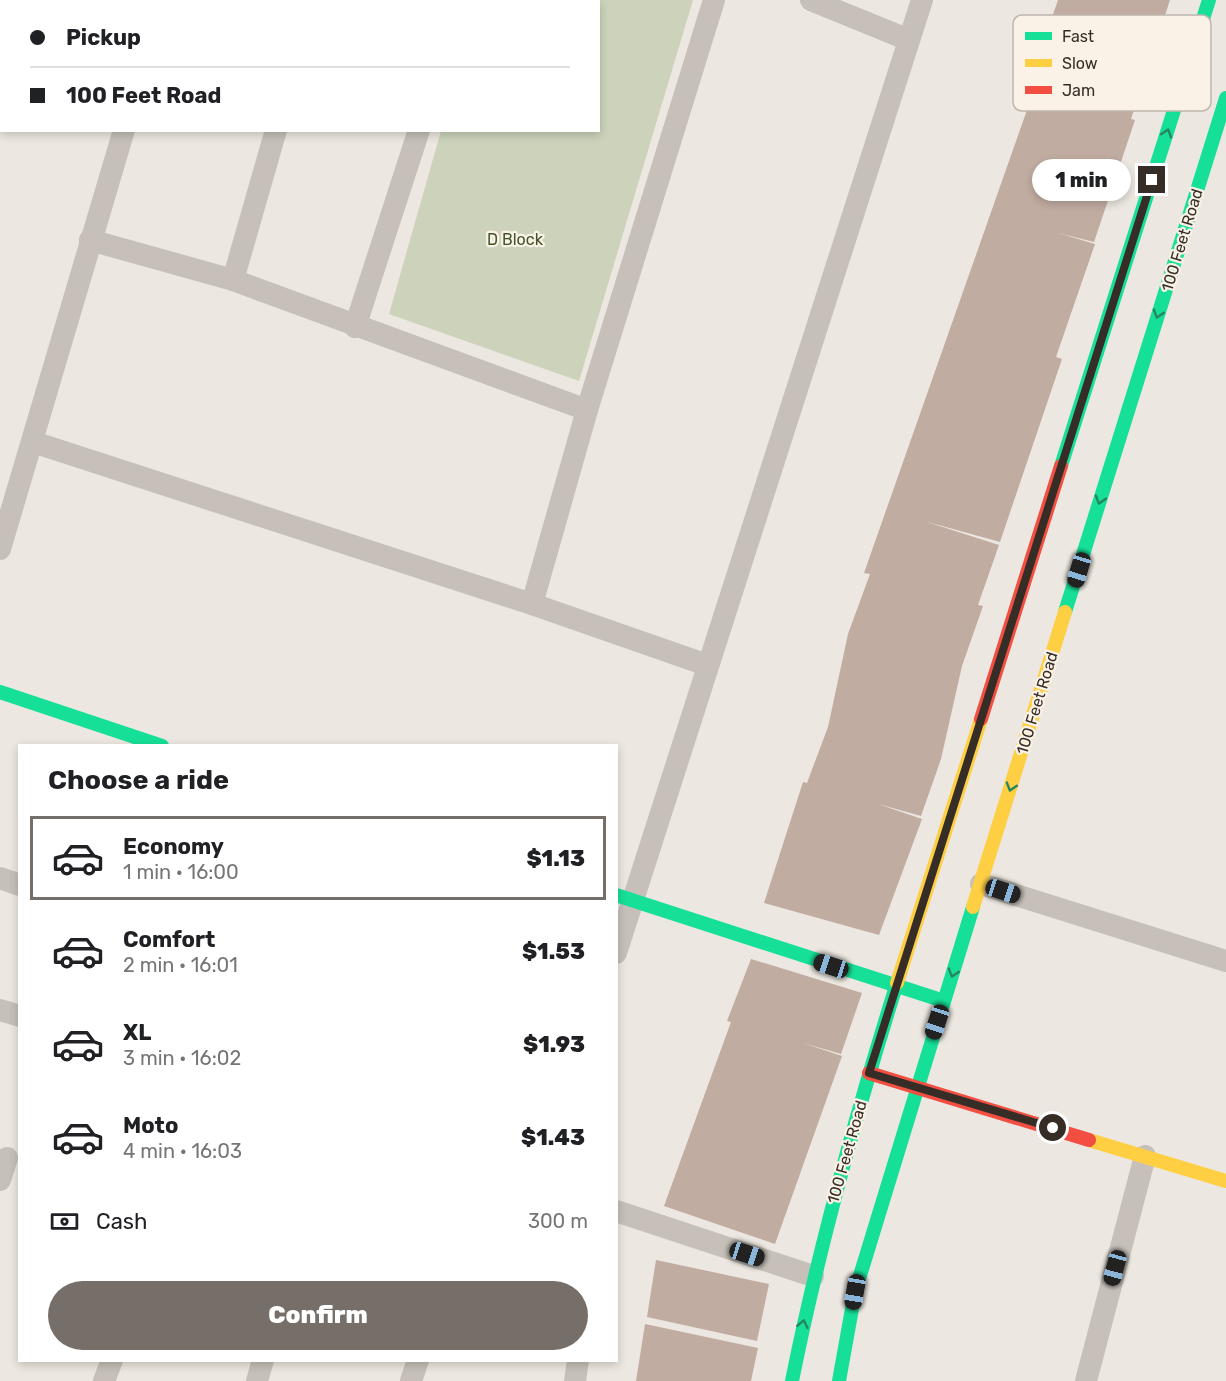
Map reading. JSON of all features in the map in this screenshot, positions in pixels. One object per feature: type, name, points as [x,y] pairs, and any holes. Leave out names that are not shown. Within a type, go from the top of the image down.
[{"type":"main road","name":"100 Feet Road","points":[[1204,15],[1209,0]]},
{"type":"main road","name":"100 Feet Road","points":[[839,1381],[855,1292],[916,1087],[1226,98]]},
{"type":"main road","name":"100 Feet Road","points":[[792,1381],[813,1276],[869,1073],[1174,111]]},
{"type":"main road","points":[[0,692],[156,744]]},
{"type":"main road","points":[[625,898],[897,988],[944,1000]]},
{"type":"main road","points":[[869,1073],[1226,1180]]},
{"type":"street","points":[[532,604],[587,410],[714,0]]},
{"type":"street","points":[[811,0],[909,40]]},
{"type":"street","points":[[618,941],[625,898],[707,665],[922,0]]},
{"type":"street","points":[[0,549],[8,491],[33,442],[90,240],[117,132]]},
{"type":"street","points":[[233,280],[275,132]]},
{"type":"street","points":[[355,327],[418,132]]},
{"type":"street","points":[[90,240],[233,280],[355,327],[587,410]]},
{"type":"street","points":[[33,442],[532,604],[707,665]]},
{"type":"street","points":[[0,878],[18,884]]},
{"type":"street","points":[[981,884],[1226,961]]},
{"type":"street","points":[[0,1010],[18,1015]]},
{"type":"street","points":[[1086,1381],[1145,1156]]},
{"type":"street","points":[[0,1180],[9,1159]]},
{"type":"street","points":[[618,1212],[813,1276]]},
{"type":"street","points":[[104,1381],[111,1362]]},
{"type":"street","points":[[257,1381],[262,1362]]},
{"type":"street","points":[[411,1381],[417,1362]]},
{"type":"street","points":[[575,1381],[578,1362]]},
{"type":"green space","name":"D Block","points":[[600,0],[693,0],[579,381],[389,314],[441,132],[600,132]]},
{"type":"building","points":[[1058,0],[1170,0],[1165,15],[1053,15]]},
{"type":"building","points":[[1027,111],[1134,111],[1131,119],[1135,120],[1094,242],[1058,233],[1095,244],[1056,357],[1062,359],[1000,542],[924,521],[999,545],[978,605],[983,606],[962,666],[941,759],[921,816],[878,804],[922,819],[879,935],[764,903],[803,782],[807,783],[828,727],[848,634],[870,574],[864,573]]},
{"type":"building","points":[[751,959],[862,993],[841,1054],[803,1043],[842,1056],[775,1244],[664,1206],[731,1022],[727,1021]]},
{"type":"building","points":[[656,1260],[769,1284],[757,1341],[647,1317]]},
{"type":"building","points":[[645,1324],[758,1348],[751,1381],[636,1381]]},
{"type":"traffic: fast","points":[[1204,15],[1209,0]]},
{"type":"traffic: fast","points":[[1065,612],[1226,98]]},
{"type":"traffic: fast","points":[[1061,466],[1174,111]]},
{"type":"traffic: fast","points":[[0,692],[156,744]]},
{"type":"traffic: fast","points":[[618,896],[944,1001]]},
{"type":"traffic: fast","points":[[839,1381],[855,1292],[973,907]]},
{"type":"traffic: fast","points":[[792,1381],[839,1180],[897,983]]},
{"type":"traffic: slow","points":[[973,907],[1065,612]]},
{"type":"traffic: slow","points":[[897,983],[981,719]]},
{"type":"traffic: slow","points":[[1089,1140],[1226,1181]]},
{"type":"traffic: jam","points":[[981,719],[1061,466]]},
{"type":"traffic: jam","points":[[869,1073],[1089,1140]]},
{"type":"route","points":[[1053,1128],[869,1073],[1152,180]]}]
